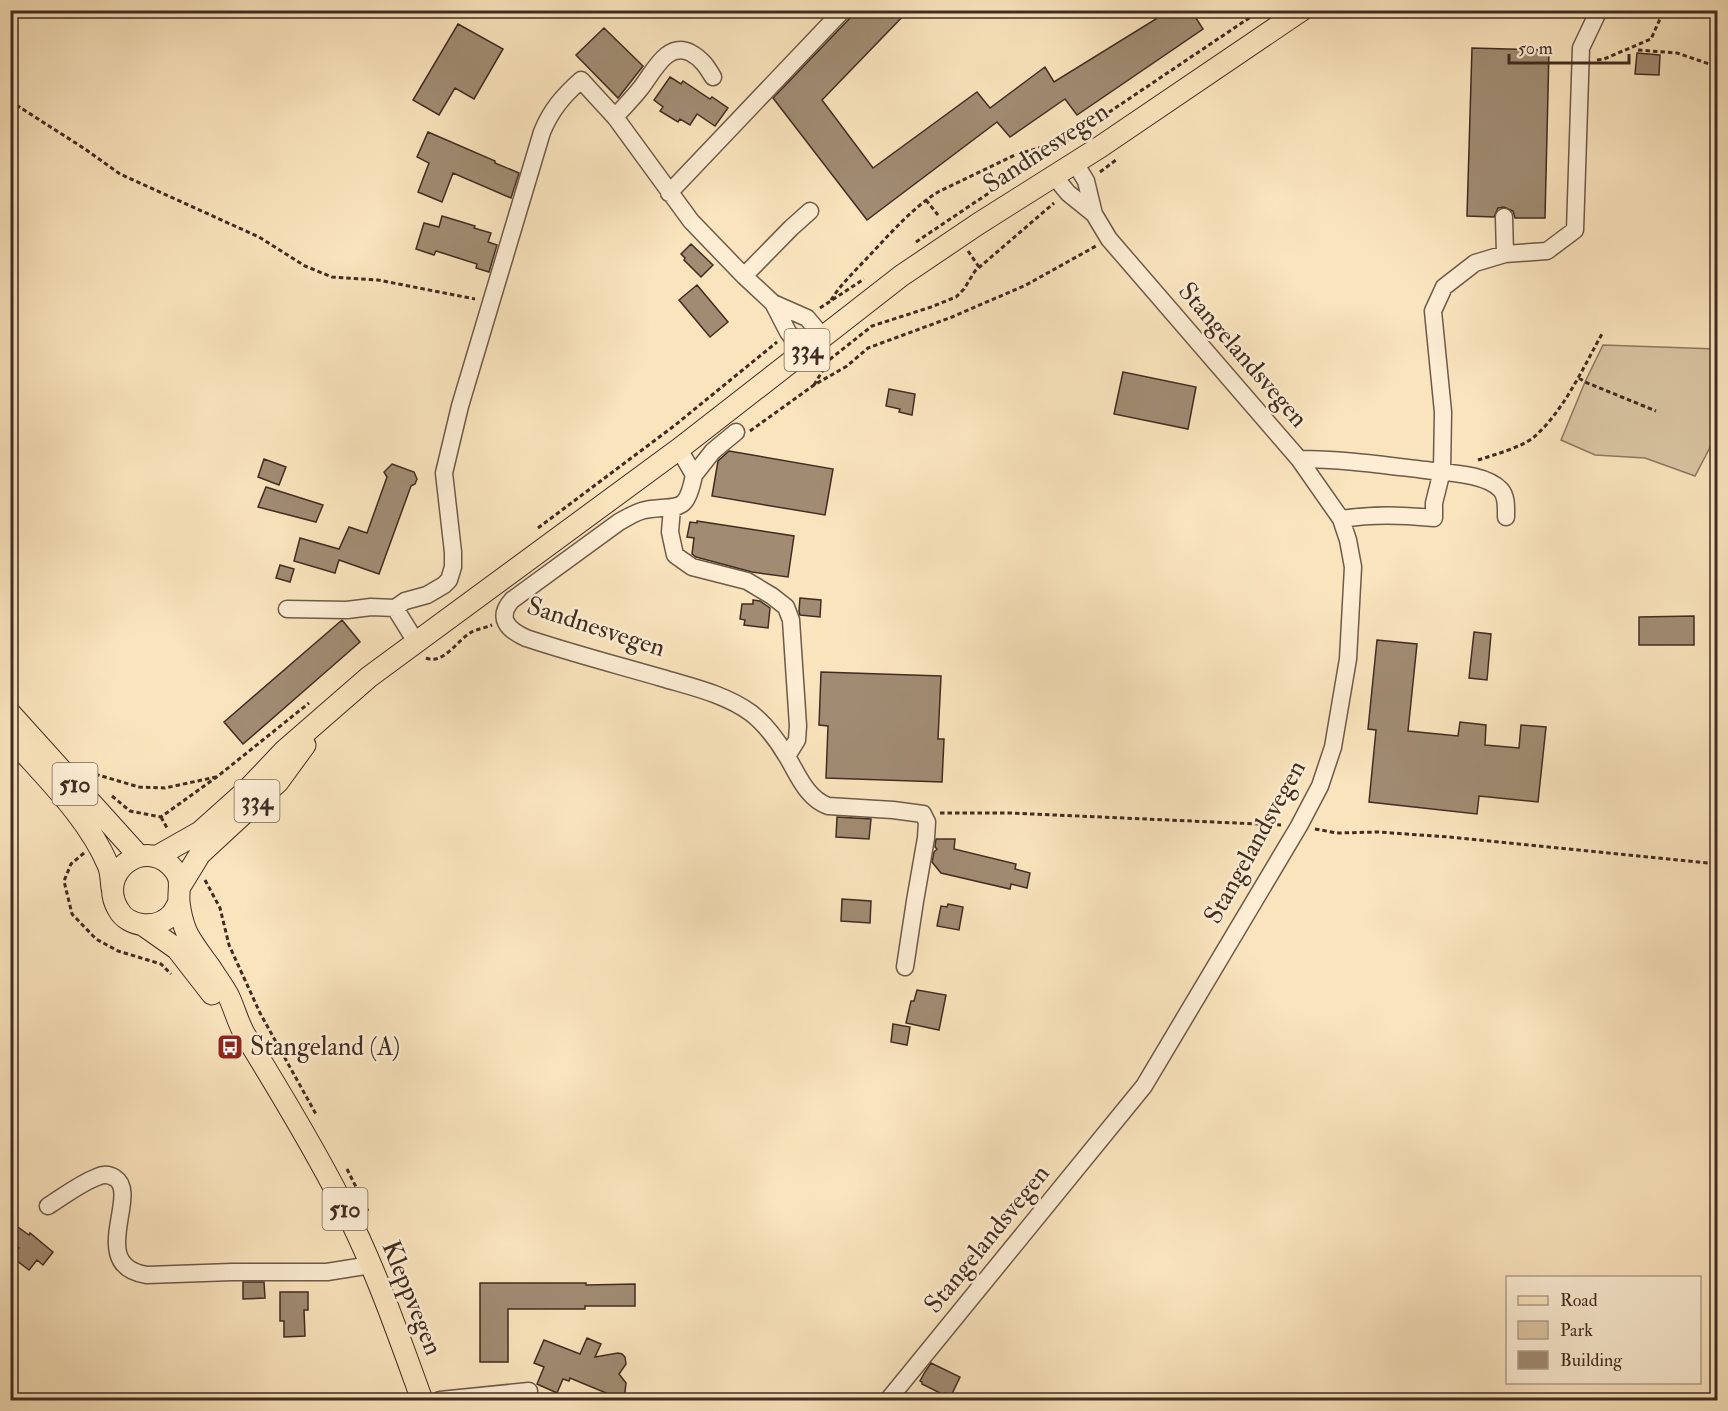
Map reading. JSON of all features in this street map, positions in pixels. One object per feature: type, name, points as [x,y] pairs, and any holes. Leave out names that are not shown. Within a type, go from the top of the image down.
[{"type":"main road","name":"Sandnesvegen","points":[[148,856],[200,832],[248,789],[323,705],[369,677],[680,449],[901,276],[1054,176],[1081,172],[1302,10]]},
{"type":"main road","name":"Sandnesvegen","points":[[180,894],[200,854],[278,783],[323,705]]},
{"type":"main road","name":"Kleppvegen","points":[[10,713],[148,856],[168,863],[176,873],[187,933],[228,995],[242,1029],[310,1143],[343,1205],[387,1303],[422,1401]]},
{"type":"main road","name":"Kleppvegen","points":[[10,737],[92,835],[109,867],[113,901],[120,913],[130,921],[143,925],[177,949],[219,1005],[242,1029]]},
{"type":"main road","points":[[112,888],[116,873],[126,862],[148,856]]},
{"type":"main road","points":[[143,925],[158,923],[171,915],[180,894]]},
{"type":"street","points":[[669,193],[843,10]]},
{"type":"street","points":[[1341,519],[1395,514],[1434,518],[1434,503],[1442,471],[1443,412],[1432,311],[1444,287],[1475,263],[1505,254],[1547,251],[1575,230],[1581,48],[1599,10]]},
{"type":"street","points":[[615,117],[665,56],[676,49],[684,49],[695,55],[713,77]]},
{"type":"street","points":[[287,609],[395,608],[405,601],[438,590],[449,580],[453,567],[453,552],[444,473],[460,406],[548,118],[562,99],[581,80],[615,117],[691,221],[773,303],[807,318],[823,336]]},
{"type":"street","name":"Stangelandsvegen","points":[[888,1401],[1144,1086],[1299,826],[1320,786],[1333,747],[1348,658],[1353,567],[1341,519],[1299,459],[1108,239],[1094,214],[1081,172]]},
{"type":"street","name":"Stangelandsvegen","points":[[1054,176],[1068,193],[1094,214]]},
{"type":"street","points":[[744,276],[810,211]]},
{"type":"street","points":[[1504,218],[1505,254]]},
{"type":"street","points":[[773,303],[788,332],[803,352]]},
{"type":"street","points":[[736,432],[713,451],[694,475],[689,496],[682,504],[672,508],[670,532],[675,555],[692,567],[747,580],[786,607],[791,620],[798,726],[797,740],[787,756]]},
{"type":"street","points":[[680,449],[694,475]]},
{"type":"street","points":[[1299,459],[1369,462],[1477,478],[1490,482],[1500,489],[1505,500],[1506,517]]},
{"type":"street","name":"Sandnesvegen","points":[[672,508],[644,510],[619,522],[512,600],[506,610],[505,620],[511,630],[526,638],[729,700],[750,712],[777,741],[808,793],[820,803],[828,806],[924,814]]},
{"type":"street","points":[[395,608],[416,642]]},
{"type":"street","points":[[905,967],[926,838],[927,822],[924,814]]},
{"type":"street","points":[[48,1206],[99,1176],[112,1176],[119,1181],[122,1198],[117,1246],[126,1267],[139,1274],[327,1272],[371,1265]]},
{"type":"street","points":[[440,1401],[529,1391]]},
{"type":"path","points":[[914,243],[1261,10]]},
{"type":"path","points":[[1580,60],[1604,59],[1651,39],[1664,10]]},
{"type":"path","points":[[1638,50],[1677,53],[1718,67]]},
{"type":"path","points":[[10,101],[120,174],[259,237],[305,266],[332,278],[378,280],[492,303]]},
{"type":"path","points":[[829,303],[838,290],[888,236],[926,200],[1016,155],[1067,140]]},
{"type":"path","points":[[1081,172],[1119,158]]},
{"type":"path","points":[[814,385],[829,360],[872,326],[950,300],[964,289],[979,267],[1068,193]]},
{"type":"path","points":[[926,200],[938,215]]},
{"type":"path","points":[[736,432],[746,433],[756,428],[814,385],[847,366],[868,348],[952,317],[1026,285],[1108,239]]},
{"type":"path","points":[[966,248],[979,267]]},
{"type":"path","points":[[807,318],[872,274]]},
{"type":"path","points":[[535,530],[674,426],[788,332]]},
{"type":"path","points":[[1476,461],[1499,454],[1533,438],[1558,410],[1579,378],[1603,332]]},
{"type":"path","points":[[1579,378],[1656,411]]},
{"type":"path","points":[[416,642],[429,660],[436,659],[471,632],[505,620]]},
{"type":"path","points":[[105,790],[130,811],[161,817],[323,705]]},
{"type":"path","points":[[88,777],[80,770],[139,787],[165,788],[218,776]]},
{"type":"path","points":[[924,814],[1002,813],[1299,826],[1337,833],[1378,832],[1449,837],[1718,864]]},
{"type":"path","points":[[161,817],[167,828]]},
{"type":"green space","points":[[1603,345],[1717,349],[1717,434],[1695,476],[1645,458],[1595,455],[1561,440]]},
{"type":"building","points":[[854,10],[909,10],[822,100],[873,168],[977,92],[990,108],[1045,67],[1054,82],[1156,19],[1151,10],[1191,10],[1203,29],[1077,115],[1065,99],[1010,137],[997,122],[867,220],[773,98],[851,17]]},
{"type":"building","points":[[458,24],[503,49],[474,99],[455,88],[439,115],[413,100]]},
{"type":"building","points":[[604,28],[643,66],[618,98],[576,55]]},
{"type":"building","points":[[1472,48],[1549,50],[1545,218],[1515,218],[1513,211],[1504,207],[1498,208],[1494,217],[1467,216]]},
{"type":"building","points":[[1637,53],[1660,55],[1659,75],[1635,74]]},
{"type":"building","points":[[670,77],[681,84],[683,81],[728,108],[715,126],[697,114],[690,125],[680,119],[678,122],[660,111],[663,107],[654,100]]},
{"type":"building","points":[[428,132],[519,173],[511,198],[453,173],[442,202],[418,192],[429,163],[417,157]]},
{"type":"building","points":[[442,216],[491,233],[488,242],[497,245],[489,272],[476,268],[477,264],[436,251],[434,255],[416,249],[424,223],[439,227]]},
{"type":"building","points":[[691,244],[713,265],[701,277],[681,254]]},
{"type":"building","points":[[697,285],[728,322],[710,337],[679,300]]},
{"type":"building","points":[[1123,372],[1196,387],[1188,429],[1114,414]]},
{"type":"building","points":[[889,389],[915,394],[912,415],[886,406]]},
{"type":"building","points":[[729,451],[833,469],[825,515],[712,496],[718,461]]},
{"type":"building","points":[[264,459],[286,467],[279,485],[258,477]]},
{"type":"building","points":[[392,464],[414,472],[417,479],[411,486],[379,574],[339,560],[335,573],[294,561],[300,538],[339,549],[349,527],[367,533],[387,477],[384,472]]},
{"type":"building","points":[[266,487],[323,505],[316,522],[258,507]]},
{"type":"building","points":[[697,521],[794,536],[788,577],[752,572],[696,557],[692,554],[694,538],[687,537],[690,522],[697,523]]},
{"type":"building","points":[[280,565],[294,569],[290,582],[276,578]]},
{"type":"building","points":[[800,598],[821,600],[820,617],[800,615]]},
{"type":"building","points":[[753,600],[760,601],[770,608],[768,628],[744,625],[745,620],[740,619],[742,604],[753,604]]},
{"type":"building","points":[[1694,616],[1694,645],[1639,645],[1639,617]]},
{"type":"building","points":[[342,620],[360,642],[243,744],[224,722]]},
{"type":"building","points":[[1474,632],[1491,634],[1487,680],[1469,678]]},
{"type":"building","points":[[1377,640],[1417,644],[1408,731],[1458,736],[1460,722],[1486,725],[1485,745],[1519,748],[1521,725],[1546,727],[1538,802],[1479,796],[1477,814],[1369,802],[1376,730],[1368,729]]},
{"type":"building","points":[[821,672],[941,676],[938,739],[944,739],[942,782],[826,778],[828,726],[819,725]]},
{"type":"building","points":[[837,817],[871,819],[869,839],[836,837]]},
{"type":"building","points":[[936,839],[955,839],[954,849],[1016,864],[1015,869],[1030,873],[1027,888],[1011,884],[1010,889],[941,873],[932,862],[937,849]]},
{"type":"building","points":[[842,899],[871,901],[870,923],[841,921]]},
{"type":"building","points":[[948,904],[963,907],[959,930],[937,926],[941,906],[947,907]]},
{"type":"building","points":[[917,990],[946,995],[939,1030],[906,1023],[911,1001],[914,1001]]},
{"type":"building","points":[[893,1024],[910,1027],[907,1045],[891,1042]]},
{"type":"building","points":[[15,1225],[29,1235],[30,1233],[53,1252],[43,1265],[37,1260],[29,1270],[12,1257],[19,1248],[10,1242],[10,1232]]},
{"type":"building","points":[[243,1282],[264,1282],[265,1298],[243,1299]]},
{"type":"building","points":[[480,1283],[635,1284],[635,1306],[585,1306],[585,1309],[508,1309],[508,1362],[480,1362]]},
{"type":"building","points":[[280,1292],[308,1292],[308,1310],[304,1310],[305,1336],[284,1337],[284,1321],[280,1321]]},
{"type":"building","points":[[587,1338],[601,1344],[595,1357],[618,1353],[625,1357],[626,1364],[619,1374],[626,1383],[624,1401],[610,1401],[611,1395],[570,1378],[569,1381],[563,1379],[557,1393],[537,1384],[544,1367],[534,1363],[544,1340],[580,1354]]},
{"type":"building","points":[[931,1363],[960,1377],[951,1396],[945,1393],[944,1395],[920,1381]]},
{"type":"place","name":"Stangeland (A)","points":[[230,1047]]}]
